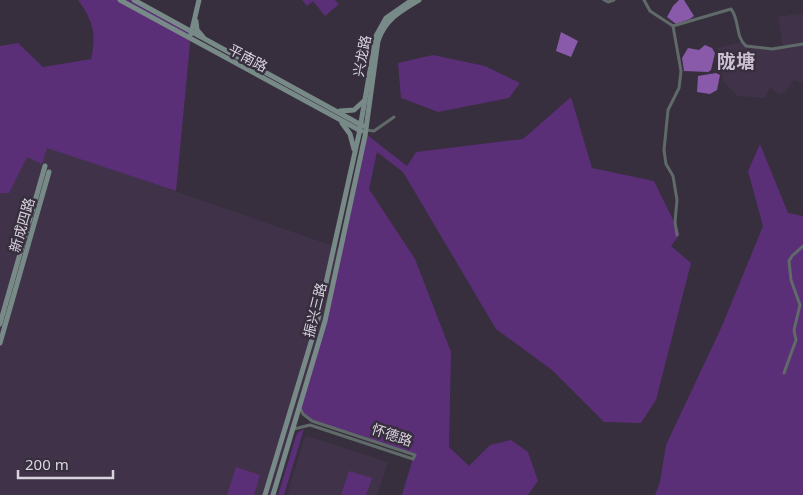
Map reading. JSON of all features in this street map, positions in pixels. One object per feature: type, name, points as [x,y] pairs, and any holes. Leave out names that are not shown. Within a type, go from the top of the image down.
[{"type":"main road","name":"平南路","points":[[120,0],[335,117],[364,129]]},
{"type":"main road","name":"平南路","points":[[134,0],[191,33],[338,111],[364,129]]},
{"type":"main road","points":[[190,39],[199,0]]},
{"type":"main road","name":"兴龙路","points":[[364,129],[373,45],[380,27],[392,13],[412,0]]},
{"type":"main road","name":"兴龙路","points":[[364,129],[380,35],[392,18],[419,0]]},
{"type":"main road","points":[[174,22],[186,25],[195,15]]},
{"type":"main road","points":[[195,15],[197,30],[207,41]]},
{"type":"main road","points":[[354,154],[350,134],[335,117],[338,111],[354,110],[366,97]]},
{"type":"main road","name":"振兴三路","points":[[265,495],[318,319],[354,154],[364,129]]},
{"type":"main road","name":"振兴三路","points":[[273,495],[327,312],[364,129]]},
{"type":"main road","name":"新成四路","points":[[0,324],[47,169],[0,343]]},
{"type":"main road","points":[[298,385],[306,387]]},
{"type":"street","points":[[604,0],[608,2],[614,0]]},
{"type":"street","points":[[644,0],[650,11],[673,26],[682,71],[679,88],[668,110],[664,150],[677,200],[676,235]]},
{"type":"street","points":[[673,26],[731,10],[735,14],[740,39],[746,46],[772,49],[803,44]]},
{"type":"street","points":[[364,129],[374,131],[394,117]]},
{"type":"street","points":[[784,373],[796,340],[794,330],[800,305],[791,280],[789,261],[803,246]]},
{"type":"street","name":"怀德路","points":[[293,429],[310,426],[413,459],[415,455],[312,421],[303,414],[300,408]]},
{"type":"shaded area","points":[[78,0],[134,0],[191,33],[176,191],[47,148],[42,164],[27,157],[9,193],[0,193],[0,46],[18,43],[43,67],[91,59],[94,42],[92,28],[87,14]]},
{"type":"shaded area","points":[[302,0],[335,0],[339,4],[325,16],[313,1],[307,6]]},
{"type":"shaded area","points":[[679,0],[684,0],[694,16],[676,24],[667,17]]},
{"type":"shaded area","points":[[803,13],[803,84],[794,80],[785,93],[779,94],[770,88],[765,98],[738,96],[723,81],[717,48],[742,42],[746,46],[772,49],[783,47],[778,17]]},
{"type":"shaded area","points":[[561,32],[578,41],[571,57],[556,51]]},
{"type":"shaded area","points":[[705,45],[712,48],[715,53],[711,70],[708,72],[684,71],[682,58],[688,48],[699,50]]},
{"type":"shaded area","points":[[433,55],[485,66],[520,83],[509,98],[438,112],[401,98],[398,63]]},
{"type":"shaded area","points":[[716,73],[720,75],[717,90],[710,94],[697,92],[698,76]]},
{"type":"shaded area","points":[[571,97],[592,168],[654,181],[680,234],[671,246],[691,263],[656,400],[641,423],[604,422],[552,370],[496,329],[403,172],[377,152],[369,189],[415,259],[451,352],[449,447],[469,466],[490,445],[511,440],[528,452],[538,481],[528,495],[402,495],[414,455],[309,419],[300,408],[326,314],[366,134],[407,166],[416,152],[523,139]]},
{"type":"shaded area","points":[[0,134],[47,147],[342,249],[326,314],[273,495],[0,495]]},
{"type":"shaded area","points":[[760,144],[788,213],[803,216],[803,495],[655,495],[660,482],[666,445],[722,326],[763,226],[748,171]]},
{"type":"shaded area","points":[[304,429],[284,495],[278,495],[297,433]]},
{"type":"shaded area","points":[[307,436],[388,462],[377,495],[287,495],[304,439]]},
{"type":"shaded area","points":[[236,467],[260,475],[254,495],[227,495]]},
{"type":"shaded area","points":[[349,471],[372,478],[366,495],[341,495]]},
{"type":"district","name":"陇塘","points":[[736,61]]}]
